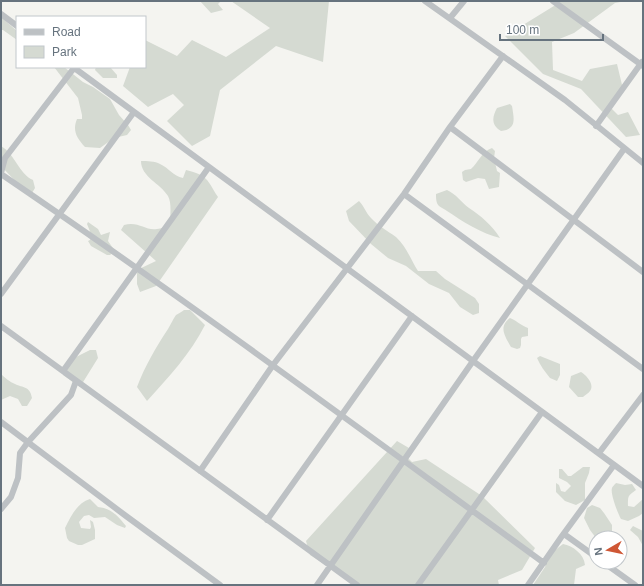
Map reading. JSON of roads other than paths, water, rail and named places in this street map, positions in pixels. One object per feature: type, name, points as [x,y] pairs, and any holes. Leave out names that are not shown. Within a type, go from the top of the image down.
[{"type":"street","points":[[425,1],[565,100],[643,164]]},
{"type":"street","points":[[450,18],[464,1]]},
{"type":"street","points":[[553,1],[642,63],[596,126]]},
{"type":"street","points":[[1,14],[16,25]]},
{"type":"street","points":[[200,471],[273,365],[404,194],[450,127],[502,56]]},
{"type":"street","points":[[72,68],[6,158],[1,174],[137,268],[273,365],[544,563]]},
{"type":"street","points":[[74,68],[643,486]]},
{"type":"street","points":[[1,294],[134,112]]},
{"type":"street","points":[[450,127],[643,272]]},
{"type":"street","points":[[318,585],[473,361],[624,149]]},
{"type":"street","points":[[63,371],[210,167]]},
{"type":"street","points":[[404,194],[643,369]]},
{"type":"street","points":[[267,520],[412,316]]},
{"type":"street","points":[[1,326],[357,585]]},
{"type":"street","points":[[1,509],[11,497],[18,478],[20,453],[28,442],[72,395],[76,381]]},
{"type":"street","points":[[599,453],[643,395]]},
{"type":"street","points":[[418,585],[542,412]]},
{"type":"street","points":[[1,422],[220,585]]},
{"type":"street","points":[[528,585],[614,465]]},
{"type":"street","points":[[564,534],[588,551]]},
{"type":"street","points":[[614,570],[635,585]]}]
